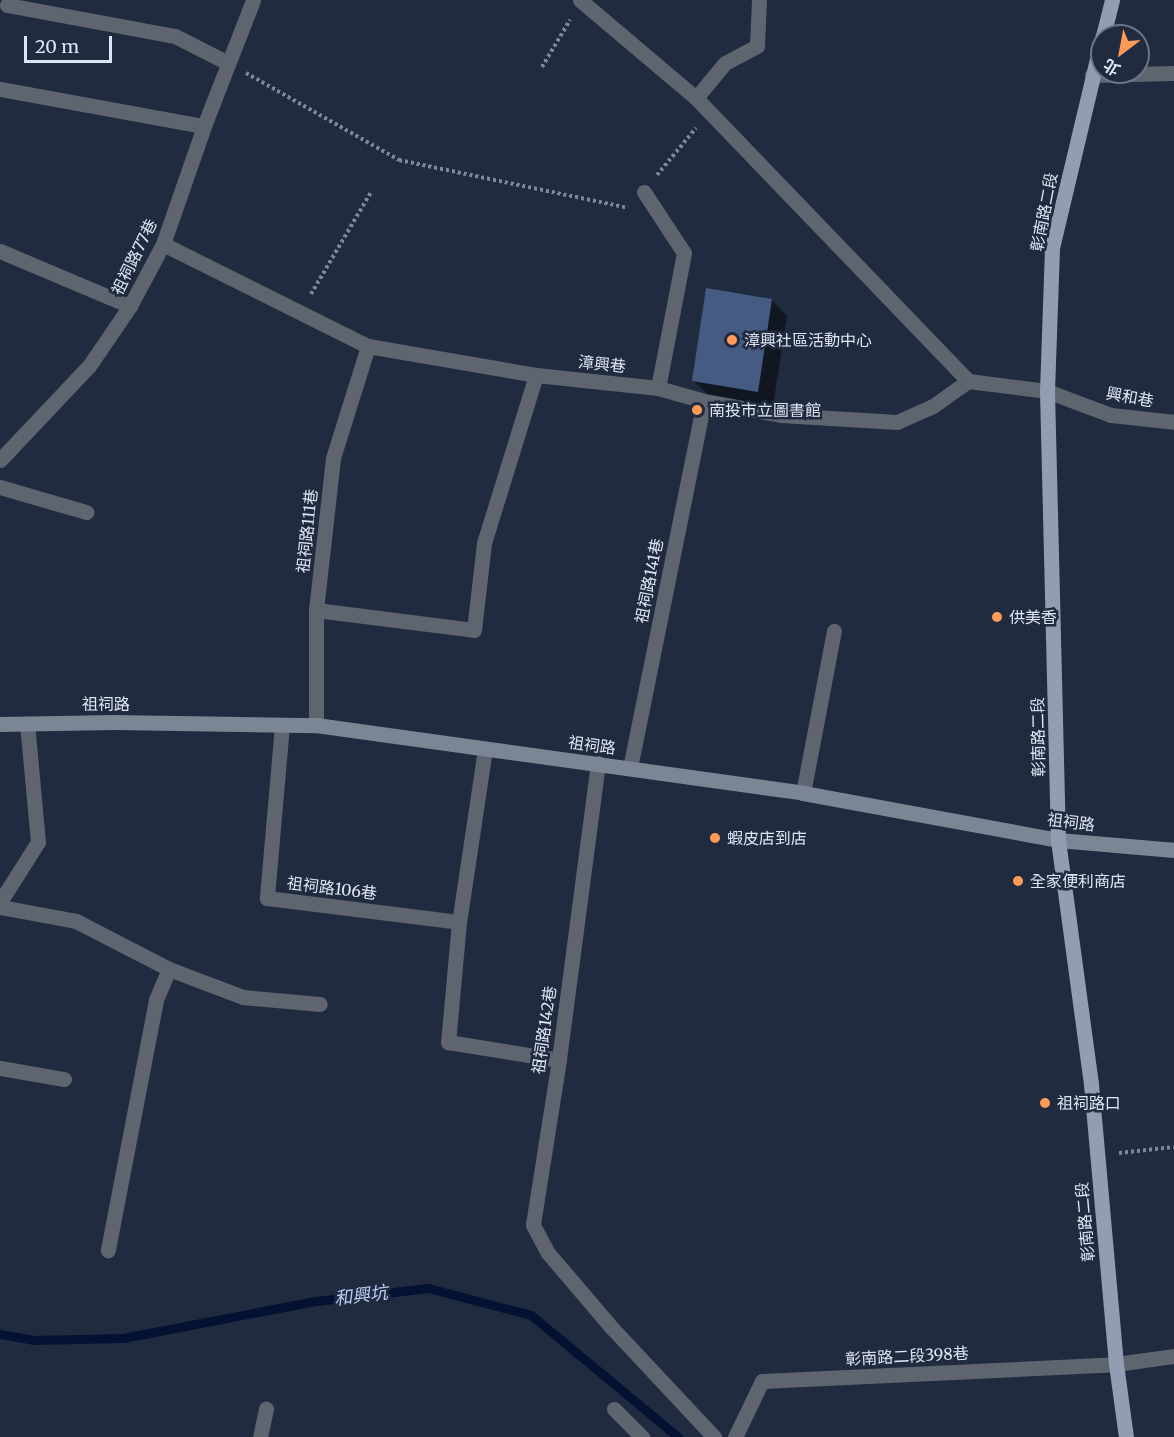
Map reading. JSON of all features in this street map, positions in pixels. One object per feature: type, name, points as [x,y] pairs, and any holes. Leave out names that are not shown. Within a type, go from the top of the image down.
[{"type":"main road","name":"彰南路二段","points":[[1106,24],[1112,0]]},
{"type":"main road","name":"彰南路二段","points":[[1090,84],[1053,248],[1047,391],[1058,840],[1090,1084],[1116,1364],[1126,1437]]},
{"type":"street","name":"祖祠路","points":[[0,724],[114,722],[316,725],[803,793],[1058,840],[1174,850]]},
{"type":"lane","name":"祖祠路77巷","points":[[0,460],[89,366],[130,306],[164,244],[204,126],[253,0]]},
{"type":"lane","points":[[580,0],[696,98],[968,381],[1047,391]]},
{"type":"lane","points":[[696,98],[725,63],[757,46],[759,0]]},
{"type":"lane","points":[[7,4],[175,36],[228,63]]},
{"type":"lane","points":[[1150,74],[1174,73]]},
{"type":"lane","points":[[0,89],[204,126]]},
{"type":"lane","points":[[644,192],[684,253],[658,388]]},
{"type":"lane","name":"漳興巷","points":[[164,244],[368,346],[536,375],[658,388],[704,401],[781,415],[897,422],[933,406],[968,381]]},
{"type":"lane","points":[[0,251],[130,306]]},
{"type":"lane","name":"祖祠路111巷","points":[[316,725],[316,610],[333,458],[368,346]]},
{"type":"lane","points":[[316,610],[474,630],[484,543],[536,375]]},
{"type":"lane","name":"興和巷","points":[[1047,391],[1111,414],[1174,422]]},
{"type":"lane","name":"祖祠路141巷","points":[[630,768],[704,401]]},
{"type":"lane","points":[[0,487],[86,512]]},
{"type":"lane","points":[[803,793],[834,631]]},
{"type":"lane","points":[[27,724],[38,842],[0,904],[76,921],[169,969],[243,997],[320,1005]]},
{"type":"lane","name":"祖祠路106巷","points":[[282,725],[267,898],[459,922]]},
{"type":"lane","points":[[485,749],[459,922],[448,1042],[559,1060]]},
{"type":"lane","name":"祖祠路142巷","points":[[598,763],[559,1060],[533,1225],[548,1253],[579,1286],[613,1329],[714,1437]]},
{"type":"lane","points":[[108,1250],[156,1000],[169,969]]},
{"type":"lane","points":[[0,1068],[64,1079]]},
{"type":"lane","points":[[1116,1364],[1174,1356]]},
{"type":"lane","name":"彰南路二段398巷","points":[[735,1437],[762,1381],[1116,1364]]},
{"type":"lane","points":[[260,1437],[266,1408]]},
{"type":"lane","points":[[614,1409],[642,1437]]},
{"type":"path","points":[[542,67],[580,0]]},
{"type":"path","points":[[228,63],[399,160],[632,209],[708,113]]},
{"type":"path","points":[[300,312],[371,192]]},
{"type":"path","points":[[1097,1156],[1174,1147]]},
{"type":"building","name":"漳興社區活動中心","points":[[706,288],[772,299],[758,392],[692,381]]},
{"type":"waterway","name":"和興坑","points":[[0,1334],[33,1340],[123,1338],[316,1301],[428,1288],[531,1315],[678,1437]]},
{"type":"place","name":"漳興社區活動中心","points":[[732,340]]},
{"type":"place","name":"南投市立圖書館","points":[[697,410]]},
{"type":"place","name":"供美香","points":[[997,617]]},
{"type":"place","name":"蝦皮店到店","points":[[715,838]]},
{"type":"place","name":"全家便利商店","points":[[1018,881]]},
{"type":"place","name":"祖祠路口","points":[[1045,1103]]}]
